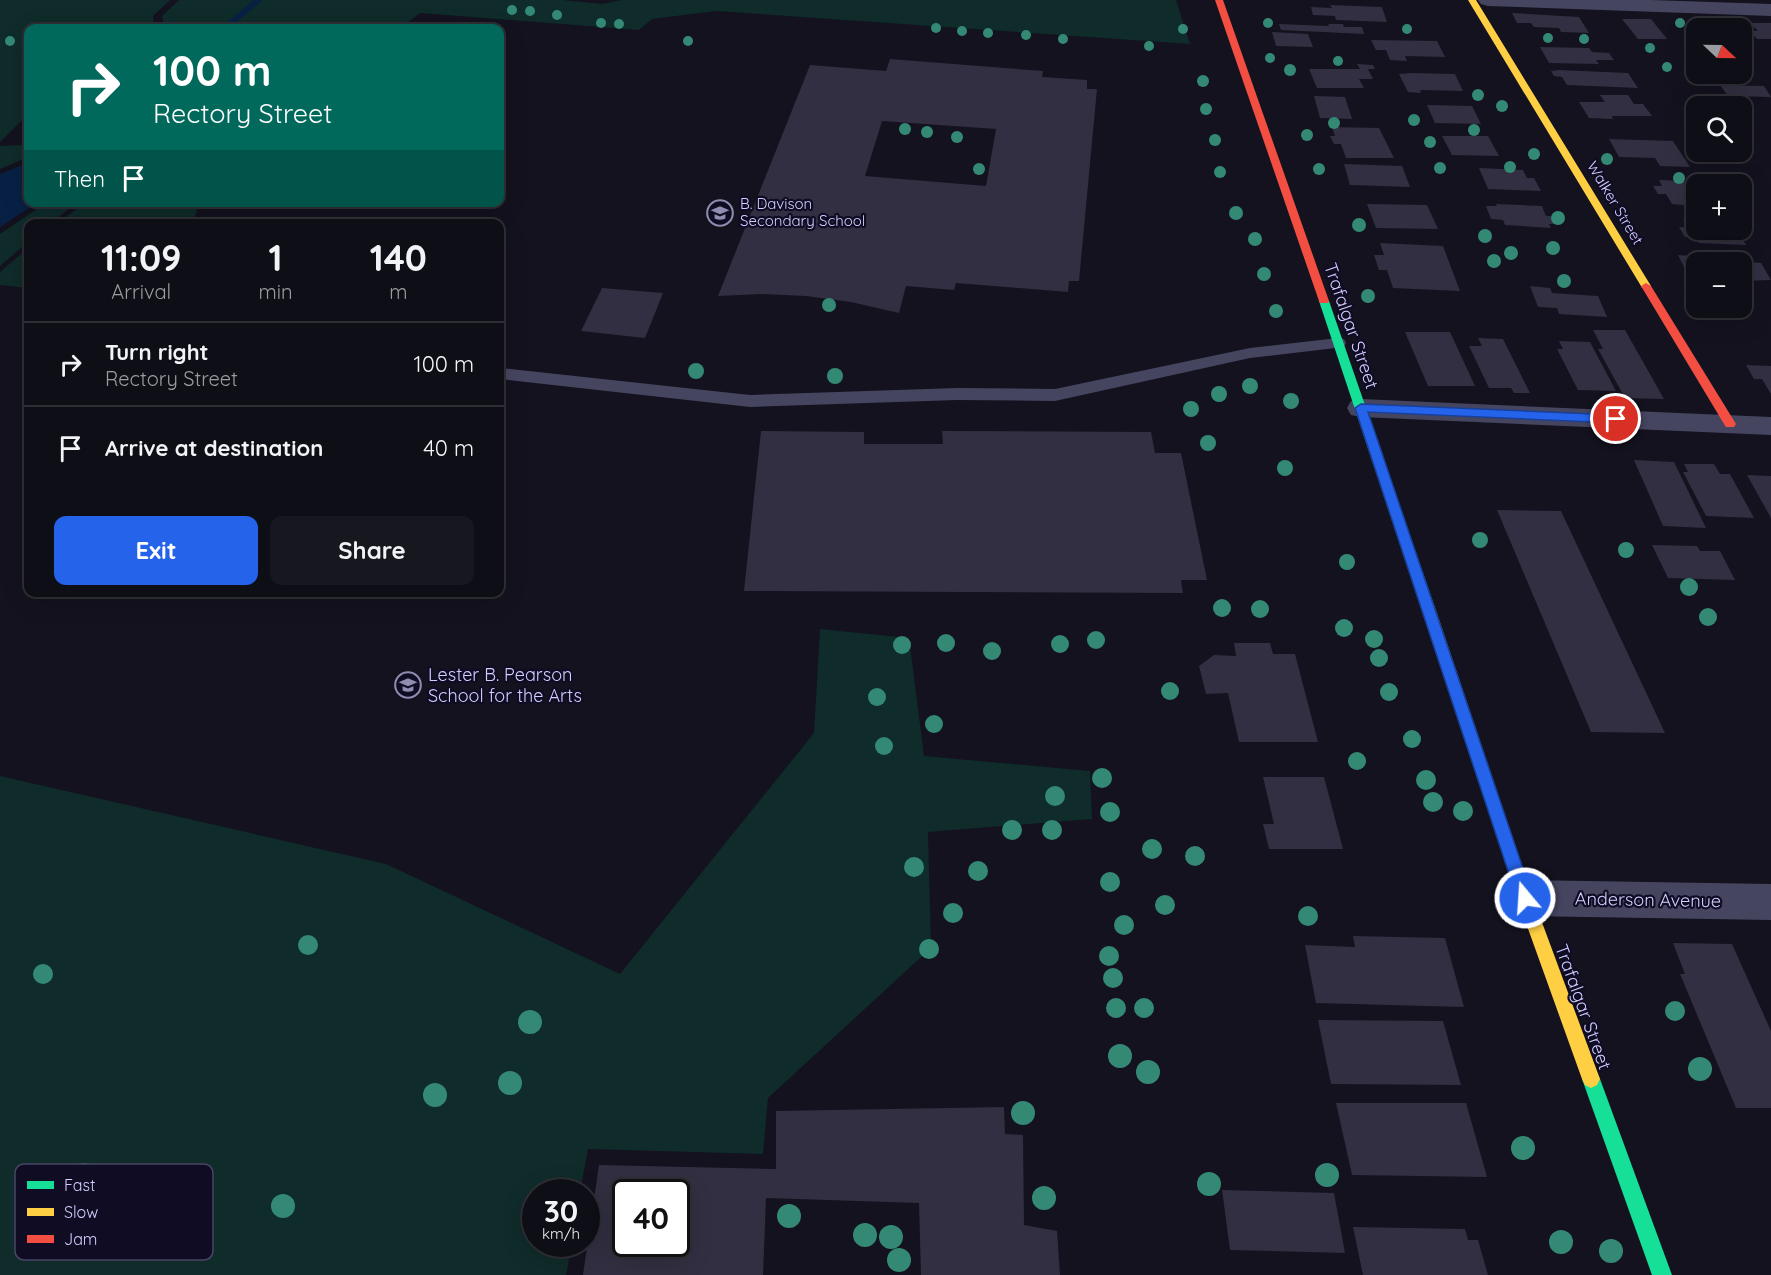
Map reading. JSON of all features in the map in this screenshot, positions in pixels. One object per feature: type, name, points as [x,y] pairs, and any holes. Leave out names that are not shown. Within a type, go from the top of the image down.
[{"type":"street","name":"Trafalgar Street","points":[[1219,0],[1361,408],[1525,898],[1662,1275]]},
{"type":"street","name":"Walker Street","points":[[1472,0],[1730,424]]},
{"type":"street","points":[[1488,0],[1771,10]]},
{"type":"street","points":[[1361,408],[1771,426]]},
{"type":"street","name":"Anderson Avenue","points":[[1525,898],[1771,902]]},
{"type":"lane","points":[[504,374],[750,401],[957,394],[1055,395],[1250,353],[1338,343]]},
{"type":"green space","points":[[0,0],[170,0],[153,16],[154,24],[24,24],[24,118],[0,142]]},
{"type":"green space","points":[[179,0],[563,0],[602,4],[622,0],[1176,0],[1190,44],[716,11],[652,19],[639,30],[420,13],[406,24],[164,24],[162,16]]},
{"type":"green space","points":[[24,145],[24,159],[0,169],[0,146]]},
{"type":"green space","points":[[40,207],[71,207],[56,219],[24,219],[24,245],[0,266],[0,234]]},
{"type":"green space","points":[[79,207],[198,207],[194,219],[64,219]]},
{"type":"green space","points":[[24,251],[24,288],[0,285],[0,272]]},
{"type":"green space","points":[[820,629],[909,638],[924,756],[1090,771],[1092,819],[928,832],[931,948],[768,1098],[763,1154],[588,1149],[582,1179],[522,1179],[522,1257],[569,1257],[566,1275],[0,1275],[0,776],[386,864],[620,974],[814,733]]},
{"type":"water","points":[[24,165],[24,207],[31,207],[0,227],[0,174]]},
{"type":"building","points":[[1330,5],[1382,7],[1387,22],[1336,20],[1335,16],[1313,15],[1311,7],[1332,8]]},
{"type":"building","points":[[1512,13],[1579,17],[1589,33],[1561,32],[1559,28],[1534,27],[1531,23],[1517,23]]},
{"type":"building","points":[[1622,19],[1651,19],[1667,39],[1638,39]]},
{"type":"building","points":[[1752,23],[1771,23],[1771,39],[1757,39],[1752,31],[1758,31]]},
{"type":"building","points":[[1279,24],[1329,26],[1328,24],[1343,24],[1344,27],[1362,27],[1364,34],[1281,30]]},
{"type":"building","points":[[1272,32],[1308,34],[1313,47],[1276,46]]},
{"type":"building","points":[[1371,40],[1437,41],[1445,57],[1405,56],[1407,61],[1390,60],[1386,50],[1376,50]]},
{"type":"building","points":[[1540,47],[1589,48],[1592,52],[1609,53],[1614,60],[1596,60],[1599,64],[1549,63]]},
{"type":"building","points":[[890,59],[1043,71],[1042,77],[1087,80],[1087,89],[1097,89],[1079,281],[1069,281],[1068,292],[956,283],[954,290],[906,286],[899,313],[851,302],[806,296],[761,294],[718,296],[810,65],[886,71]],"holes":[[[882,121],[996,129],[986,186],[865,176]]]},
{"type":"building","points":[[1357,64],[1373,65],[1375,69],[1368,69],[1373,79],[1359,79],[1364,88],[1317,88],[1309,69],[1360,69]]},
{"type":"building","points":[[1551,71],[1628,73],[1638,88],[1567,85],[1562,77],[1554,76]]},
{"type":"building","points":[[1399,74],[1455,74],[1463,91],[1408,92]]},
{"type":"building","points":[[1720,85],[1764,86],[1771,97],[1752,96],[1728,96]]},
{"type":"building","points":[[1600,95],[1628,95],[1634,104],[1643,104],[1652,116],[1589,118],[1579,102],[1605,102]]},
{"type":"building","points":[[1314,96],[1345,97],[1352,119],[1320,118]]},
{"type":"building","points":[[1427,105],[1472,106],[1481,124],[1435,123]]},
{"type":"building","points":[[1332,127],[1379,128],[1394,158],[1346,158],[1341,144],[1334,144],[1330,136],[1335,136]]},
{"type":"building","points":[[1442,136],[1488,136],[1499,156],[1452,155]]},
{"type":"building","points":[[1609,139],[1673,141],[1690,167],[1660,166],[1655,158],[1619,157]]},
{"type":"building","points":[[1344,164],[1402,166],[1410,187],[1350,185]]},
{"type":"building","points":[[1479,168],[1523,170],[1527,178],[1534,178],[1541,191],[1488,189]]},
{"type":"building","points":[[1659,180],[1686,181],[1686,208],[1684,205],[1672,204],[1666,194],[1658,194],[1653,186],[1662,186]]},
{"type":"building","points":[[1367,204],[1427,205],[1438,229],[1376,228]]},
{"type":"building","points":[[1496,204],[1542,206],[1546,216],[1553,216],[1556,224],[1549,224],[1551,228],[1505,225],[1503,220],[1491,219],[1486,206],[1497,206]]},
{"type":"building","points":[[1679,227],[1686,228],[1686,237],[1685,237]]},
{"type":"building","points":[[1697,240],[1743,240],[1746,245],[1699,243]]},
{"type":"building","points":[[1380,243],[1443,246],[1460,291],[1393,288],[1387,270],[1379,270],[1374,255],[1384,255]]},
{"type":"building","points":[[1678,255],[1686,256],[1686,271]]},
{"type":"building","points":[[1752,262],[1761,263],[1771,280],[1752,281]]},
{"type":"building","points":[[1530,286],[1550,288],[1552,293],[1598,296],[1607,317],[1559,314],[1557,308],[1538,307]]},
{"type":"building","points":[[602,288],[663,293],[645,338],[581,331]]},
{"type":"building","points":[[1593,330],[1625,330],[1664,399],[1625,398],[1598,349],[1603,349]]},
{"type":"building","points":[[1405,332],[1450,332],[1475,386],[1428,386]]},
{"type":"building","points":[[1478,338],[1503,339],[1530,393],[1514,393],[1511,388],[1489,388],[1469,346],[1482,346]]},
{"type":"building","points":[[1559,341],[1590,342],[1616,391],[1578,390],[1557,349],[1563,349]]},
{"type":"building","points":[[1746,365],[1771,366],[1771,394],[1762,379],[1754,379]]},
{"type":"building","points":[[761,431],[864,432],[864,444],[943,444],[942,431],[1151,432],[1155,453],[1181,453],[1207,580],[1181,580],[1183,593],[744,591]]},
{"type":"building","points":[[1634,460],[1674,462],[1706,528],[1663,526]]},
{"type":"building","points":[[1684,464],[1714,464],[1720,474],[1730,474],[1754,518],[1706,516],[1683,472],[1688,472]]},
{"type":"building","points":[[1747,475],[1771,476],[1771,518]]},
{"type":"building","points":[[1497,510],[1561,511],[1665,733],[1591,732]]},
{"type":"building","points":[[1652,545],[1697,546],[1700,551],[1720,551],[1735,580],[1668,578]]},
{"type":"building","points":[[1234,643],[1270,643],[1273,654],[1295,654],[1318,742],[1239,742],[1228,693],[1206,694],[1199,666],[1214,655],[1236,656]]},
{"type":"building","points":[[1263,777],[1324,777],[1343,849],[1269,849],[1263,824],[1274,824]]},
{"type":"building","points":[[1353,936],[1445,938],[1464,1007],[1316,1003],[1305,945],[1355,947]]},
{"type":"building","points":[[1673,943],[1732,944],[1771,1031],[1771,1108],[1736,1108],[1680,974],[1685,974]]},
{"type":"building","points":[[1318,1020],[1443,1021],[1461,1085],[1331,1084]]},
{"type":"building","points":[[1336,1103],[1466,1103],[1487,1177],[1352,1175]]},
{"type":"building","points":[[1004,1107],[1005,1134],[1023,1135],[1024,1225],[1057,1231],[1060,1275],[921,1275],[919,1203],[766,1198],[763,1275],[583,1275],[586,1257],[600,1257],[600,1179],[597,1179],[599,1165],[776,1169],[776,1111]]},
{"type":"building","points":[[1222,1190],[1334,1193],[1345,1253],[1230,1250]]},
{"type":"building","points":[[1353,1227],[1465,1229],[1468,1240],[1478,1240],[1488,1275],[1363,1275]]},
{"type":"waterway","points":[[230,24],[259,0]]},
{"type":"traffic: fast","points":[[1324,301],[1426,602]]},
{"type":"traffic: fast","points":[[1591,1079],[1662,1275]]},
{"type":"traffic: slow","points":[[1472,0],[1646,286]]},
{"type":"traffic: slow","points":[[1426,602],[1525,898],[1591,1079]]},
{"type":"traffic: jam","points":[[1219,0],[1324,301]]},
{"type":"traffic: jam","points":[[1646,286],[1730,424]]},
{"type":"place","name":"B. Davison Secondary School","points":[[720,213]]},
{"type":"place","name":"Lester B. Pearson School for the Arts","points":[[408,685]]},
{"type":"route","points":[[1525,898],[1361,408],[1616,419]]}]
